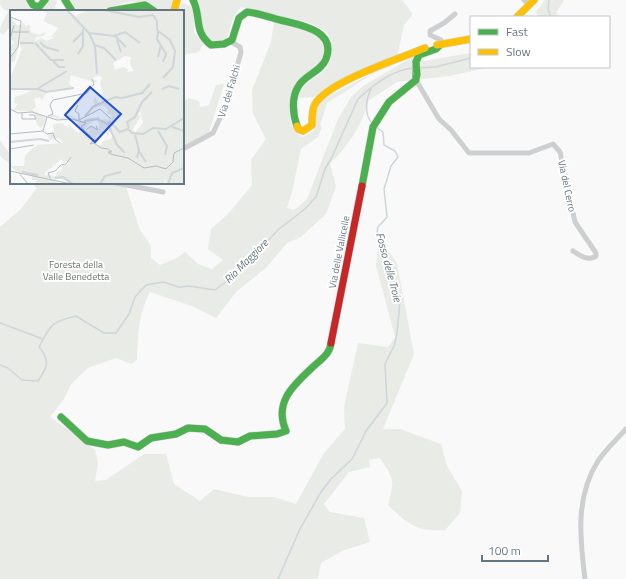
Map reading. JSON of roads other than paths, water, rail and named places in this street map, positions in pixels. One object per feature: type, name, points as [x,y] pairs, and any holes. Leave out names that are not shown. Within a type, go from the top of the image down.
[{"type":"street","points":[[30,0],[33,5],[39,7],[45,0]]},
{"type":"street","points":[[65,0],[71,10]]},
{"type":"street","points":[[174,10],[178,0]]},
{"type":"street","points":[[193,0],[197,8],[198,31],[207,43],[211,45],[221,46],[231,42],[234,38],[239,18],[247,12],[310,27],[323,35],[328,48],[324,63],[299,85],[295,94],[295,120],[298,129],[303,132],[312,125],[313,110],[326,92],[344,82],[422,49],[470,39]]},
{"type":"street","points":[[518,16],[529,2]]},
{"type":"street","points":[[116,10],[145,5],[152,10]]},
{"type":"street","points":[[442,44],[441,40],[430,35],[430,31],[444,23],[455,14]]},
{"type":"street","name":"Via dei Falchi","points":[[184,149],[210,136],[221,118],[241,52],[240,47],[231,42]]},
{"type":"street","points":[[417,77],[416,62],[420,56],[436,49],[442,44]]},
{"type":"street","name":"Via del Cerro","points":[[417,77],[439,119],[451,130],[469,153],[529,154],[549,144],[557,146],[560,152],[575,222],[596,253],[596,256],[591,259],[581,256],[573,250]]},
{"type":"street","name":"Via delle Vallicelle","points":[[61,417],[87,441],[108,445],[124,442],[138,447],[151,438],[176,434],[188,428],[205,429],[221,440],[238,442],[250,436],[277,434],[286,431],[282,425],[281,411],[290,389],[314,369],[330,351],[373,127],[392,99],[417,77]]},
{"type":"street","points":[[121,184],[163,192]]},
{"type":"street","points":[[585,579],[580,524],[584,496],[598,461],[626,429]]},
{"type":"waterway","name":"Rio Maggiore","points":[[549,0],[548,9],[551,16]]},
{"type":"waterway","name":"Rio Maggiore","points":[[419,68],[435,67],[470,58]]},
{"type":"waterway","name":"Rio Maggiore","points":[[0,365],[8,368],[22,380],[38,381],[44,372],[46,364],[45,356],[39,347],[46,333],[56,322],[76,316],[104,333],[116,333],[129,314],[135,297],[146,285],[163,282],[179,287],[189,286],[215,290],[236,274],[279,229],[305,209],[316,197],[325,169],[332,157],[358,99],[377,83],[398,71],[414,68]]},
{"type":"waterway","name":"Fosso delle Troie","points":[[371,89],[368,97],[367,111],[369,120],[372,123]]},
{"type":"waterway","name":"Fosso delle Troie","points":[[278,579],[300,529],[321,492],[331,479],[352,459],[366,431],[387,403],[385,364],[394,346],[397,333],[400,301],[377,232],[378,227],[387,217],[384,189],[391,166],[398,157],[395,151],[384,145],[383,132],[376,127]]},
{"type":"waterway","points":[[0,323],[43,339]]},
{"type":"park label","name":"Foresta della Valle Benedetta","points":[[76,270]]}]
